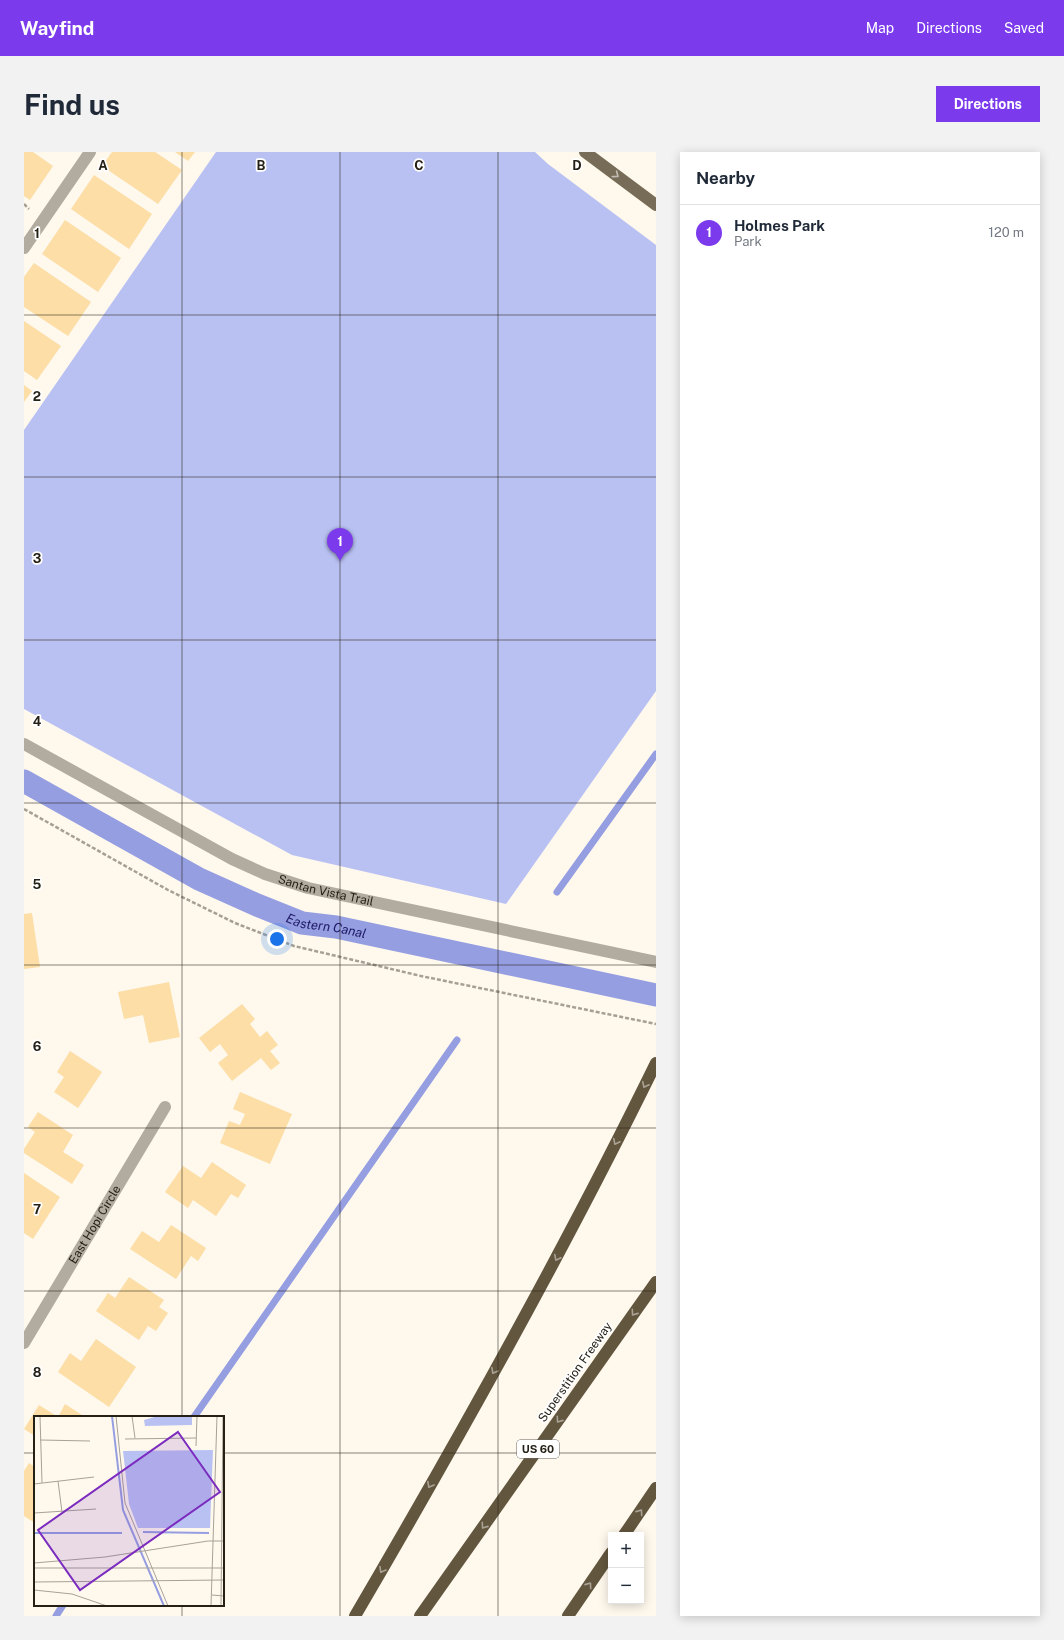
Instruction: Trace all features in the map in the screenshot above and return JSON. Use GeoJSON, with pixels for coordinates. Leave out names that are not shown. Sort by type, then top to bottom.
{"type":"FeatureCollection","features":[{"type":"Feature","properties":{"kind":"highway"},"geometry":{"type":"LineString","coordinates":[[355,1616],[402,1536],[545,1280],[656,1063]]}},
{"type":"Feature","properties":{"kind":"highway","name":"Superstition Freeway"},"geometry":{"type":"LineString","coordinates":[[420,1616],[656,1282]]}},
{"type":"Feature","properties":{"kind":"highway"},"geometry":{"type":"LineString","coordinates":[[626,1532],[656,1488]]}},
{"type":"Feature","properties":{"kind":"highway"},"geometry":{"type":"LineString","coordinates":[[568,1616],[608,1557]]}},
{"type":"Feature","properties":{"kind":"main road"},"geometry":{"type":"LineString","coordinates":[[585,152],[656,205]]}},
{"type":"Feature","properties":{"kind":"street"},"geometry":{"type":"LineString","coordinates":[[24,248],[90,152]]}},
{"type":"Feature","properties":{"kind":"street","name":"Santan Vista Trail"},"geometry":{"type":"LineString","coordinates":[[24,744],[232,859],[265,874],[308,888],[656,962]]}},
{"type":"Feature","properties":{"kind":"street","name":"East Hopi Circle"},"geometry":{"type":"LineString","coordinates":[[24,1343],[166,1107]]}},
{"type":"Feature","properties":{"kind":"path"},"geometry":{"type":"LineString","coordinates":[[24,809],[168,890],[235,923],[294,946],[421,976],[656,1024]]}},
{"type":"Feature","properties":{"kind":"shaded area"},"geometry":{"type":"Polygon","coordinates":[[[216,152],[535,152],[548,164],[656,245],[656,691],[506,904],[292,855],[24,709],[24,430],[216,152]]]}},
{"type":"Feature","properties":{"kind":"building"},"geometry":{"type":"Polygon","coordinates":[[[24,152],[33,152],[53,166],[30,200],[24,196],[24,152]]]}},
{"type":"Feature","properties":{"kind":"building"},"geometry":{"type":"Polygon","coordinates":[[[112,152],[155,152],[182,170],[158,204],[102,166],[112,152]]]}},
{"type":"Feature","properties":{"kind":"building"},"geometry":{"type":"Polygon","coordinates":[[[175,152],[195,152],[188,161],[175,152]]]}},
{"type":"Feature","properties":{"kind":"building"},"geometry":{"type":"Polygon","coordinates":[[[94,175],[152,214],[129,249],[71,209],[94,175]]]}},
{"type":"Feature","properties":{"kind":"building"},"geometry":{"type":"Polygon","coordinates":[[[65,220],[121,258],[98,292],[42,254],[65,220]]]}},
{"type":"Feature","properties":{"kind":"building"},"geometry":{"type":"Polygon","coordinates":[[[34,263],[91,302],[68,336],[24,307],[24,277],[34,263]]]}},
{"type":"Feature","properties":{"kind":"building"},"geometry":{"type":"Polygon","coordinates":[[[24,321],[61,346],[37,380],[24,371],[24,321]]]}},
{"type":"Feature","properties":{"kind":"building"},"geometry":{"type":"Polygon","coordinates":[[[24,385],[32,391],[24,402],[24,385]]]}},
{"type":"Feature","properties":{"kind":"building"},"geometry":{"type":"Polygon","coordinates":[[[32,913],[40,967],[24,969],[24,914],[32,913]]]}},
{"type":"Feature","properties":{"kind":"building"},"geometry":{"type":"Polygon","coordinates":[[[169,982],[180,1037],[149,1043],[143,1015],[124,1019],[118,992],[169,982]]]}},
{"type":"Feature","properties":{"kind":"building"},"geometry":{"type":"Polygon","coordinates":[[[242,1004],[255,1019],[250,1024],[260,1037],[267,1031],[278,1045],[270,1051],[280,1063],[271,1070],[261,1058],[232,1081],[218,1063],[228,1055],[220,1044],[210,1052],[199,1038],[242,1004]]]}},
{"type":"Feature","properties":{"kind":"building"},"geometry":{"type":"Polygon","coordinates":[[[70,1051],[102,1072],[78,1108],[54,1092],[64,1077],[57,1072],[70,1051]]]}},
{"type":"Feature","properties":{"kind":"building"},"geometry":{"type":"Polygon","coordinates":[[[240,1092],[292,1114],[270,1164],[220,1143],[229,1121],[240,1125],[245,1114],[233,1109],[240,1092]]]}},
{"type":"Feature","properties":{"kind":"building"},"geometry":{"type":"Polygon","coordinates":[[[38,1112],[73,1135],[63,1152],[84,1165],[72,1184],[24,1153],[24,1149],[35,1132],[28,1127],[38,1112]]]}},
{"type":"Feature","properties":{"kind":"building"},"geometry":{"type":"Polygon","coordinates":[[[212,1162],[246,1185],[238,1198],[231,1194],[216,1216],[193,1200],[188,1208],[165,1192],[183,1166],[201,1178],[212,1162]]]}},
{"type":"Feature","properties":{"kind":"building"},"geometry":{"type":"Polygon","coordinates":[[[24,1173],[60,1197],[33,1239],[24,1233],[24,1173]]]}},
{"type":"Feature","properties":{"kind":"building"},"geometry":{"type":"Polygon","coordinates":[[[171,1225],[206,1248],[198,1261],[191,1256],[176,1279],[130,1249],[142,1231],[159,1242],[171,1225]]]}},
{"type":"Feature","properties":{"kind":"building"},"geometry":{"type":"Polygon","coordinates":[[[129,1277],[164,1300],[159,1307],[168,1313],[156,1331],[148,1326],[139,1340],[96,1311],[108,1293],[115,1298],[129,1277]]]}},
{"type":"Feature","properties":{"kind":"building"},"geometry":{"type":"Polygon","coordinates":[[[96,1339],[136,1367],[109,1407],[58,1372],[70,1353],[81,1361],[96,1339]]]}},
{"type":"Feature","properties":{"kind":"building"},"geometry":{"type":"Polygon","coordinates":[[[65,1404],[83,1416],[59,1416],[65,1404]]]}},
{"type":"Feature","properties":{"kind":"building"},"geometry":{"type":"Polygon","coordinates":[[[39,1405],[56,1416],[34,1416],[34,1435],[24,1429],[39,1405]]]}},
{"type":"Feature","properties":{"kind":"building"},"geometry":{"type":"Polygon","coordinates":[[[29,1463],[34,1466],[34,1522],[24,1516],[24,1471],[29,1463]]]}},
{"type":"Feature","properties":{"kind":"waterway"},"geometry":{"type":"LineString","coordinates":[[557,892],[656,754]]}},
{"type":"Feature","properties":{"kind":"waterway","name":"Eastern Canal"},"geometry":{"type":"LineString","coordinates":[[24,781],[199,879],[302,923],[336,927],[656,995]]}},
{"type":"Feature","properties":{"kind":"waterway"},"geometry":{"type":"LineString","coordinates":[[195,1416],[457,1040]]}},
{"type":"Feature","properties":{"kind":"waterway"},"geometry":{"type":"LineString","coordinates":[[56,1616],[62,1606]]}},
{"type":"Feature","properties":{"kind":"place","name":"Holmes Park"},"geometry":{"type":"Point","coordinates":[340,561]}}]}
